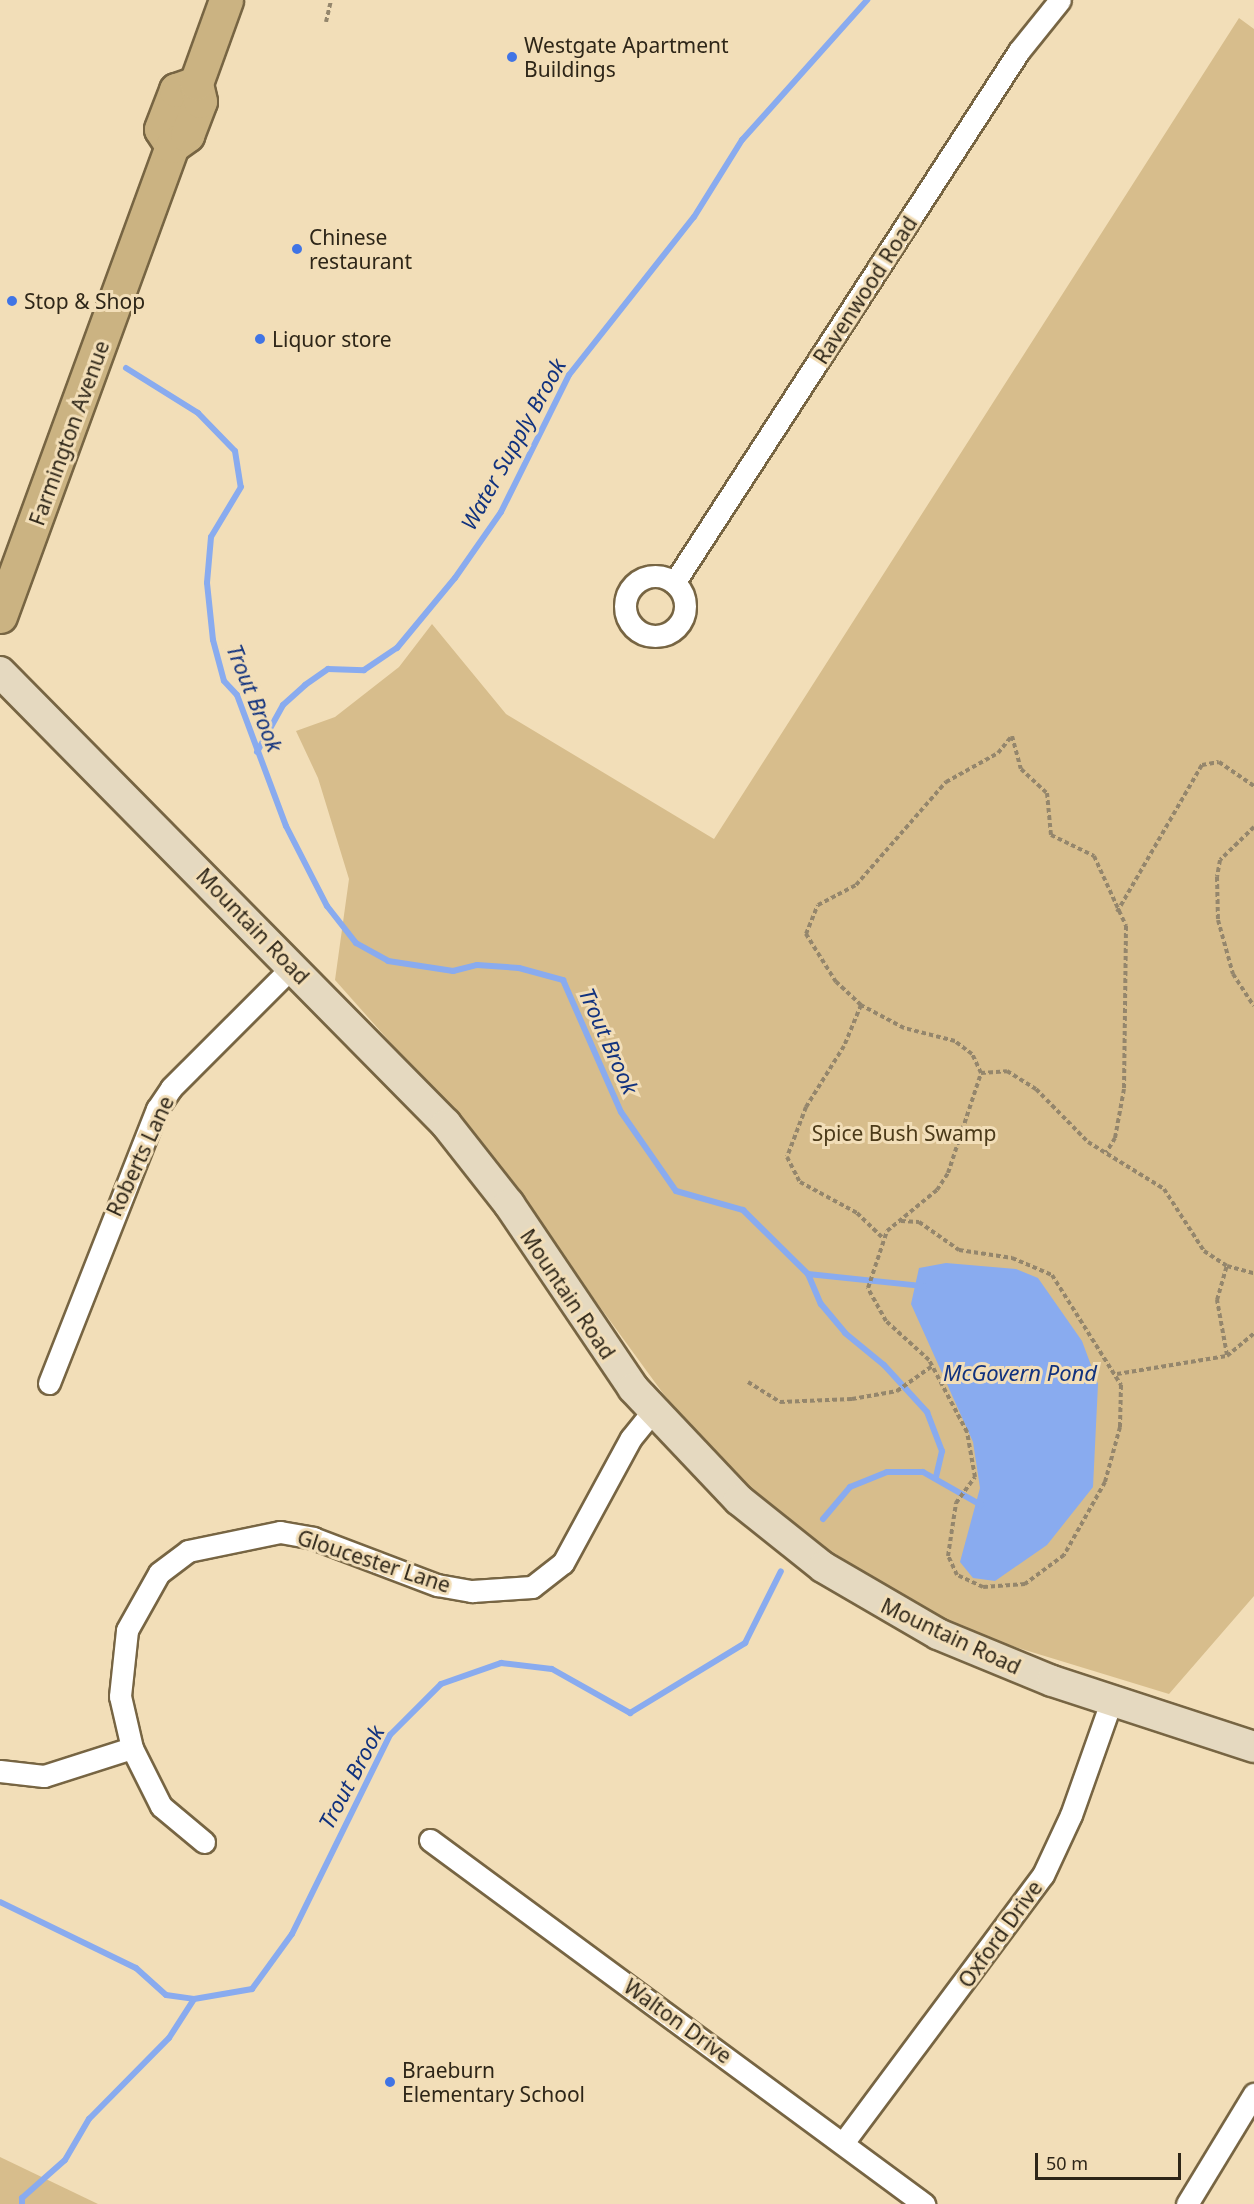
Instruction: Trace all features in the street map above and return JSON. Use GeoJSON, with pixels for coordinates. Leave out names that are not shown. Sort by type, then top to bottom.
{"type":"FeatureCollection","features":[{"type":"Feature","properties":{"kind":"main road","name":"Farmington Avenue"},"geometry":{"type":"LineString","coordinates":[[0,616],[172,146],[161,129],[176,90],[196,83],[226,0]]}},
{"type":"Feature","properties":{"kind":"main road","name":"Mountain Road"},"geometry":{"type":"LineString","coordinates":[[0,672],[292,968],[476,1159],[652,1412],[772,1528],[883,1605],[987,1656],[1254,1747]]}},
{"type":"Feature","properties":{"kind":"street","name":"Ravenwood Road"},"geometry":{"type":"LineString","coordinates":[[674,583],[1019,51],[1060,0]]}},
{"type":"Feature","properties":{"kind":"street","name":"Roberts Lane"},"geometry":{"type":"LineString","coordinates":[[49,1383],[157,1109],[292,968]]}},
{"type":"Feature","properties":{"kind":"street","name":"Gloucester Lane"},"geometry":{"type":"LineString","coordinates":[[204,1842],[160,1806],[132,1748],[120,1696],[127,1630],[159,1573],[188,1551],[280,1532],[313,1538],[436,1585],[472,1591],[532,1587],[563,1563],[631,1438],[652,1412]]}},
{"type":"Feature","properties":{"kind":"street","name":"Oxford Drive"},"geometry":{"type":"LineString","coordinates":[[843,2143],[1042,1875],[1071,1815],[1112,1699]]}},
{"type":"Feature","properties":{"kind":"street"},"geometry":{"type":"LineString","coordinates":[[0,1771],[44,1776],[132,1748]]}},
{"type":"Feature","properties":{"kind":"street","name":"Walton Drive"},"geometry":{"type":"LineString","coordinates":[[430,1840],[924,2204]]}},
{"type":"Feature","properties":{"kind":"street"},"geometry":{"type":"LineString","coordinates":[[1187,2204],[1254,2094]]}},
{"type":"Feature","properties":{"kind":"path"},"geometry":{"type":"LineString","coordinates":[[326,22],[331,0]]}},
{"type":"Feature","properties":{"kind":"path"},"geometry":{"type":"LineString","coordinates":[[901,1221],[919,1222],[959,1250],[1012,1258],[1052,1275],[1117,1374],[1123,1400],[1120,1427],[1105,1482],[1064,1555],[1042,1575],[1025,1584],[996,1587],[957,1575],[948,1557],[956,1503],[975,1477],[967,1432],[932,1366],[886,1321],[868,1288],[883,1238],[945,1178],[981,1073],[972,1054],[955,1041],[904,1028],[861,1005],[836,982],[807,939],[813,910],[866,876],[903,827],[957,772],[998,753],[1009,736],[1016,737],[1021,769],[1047,793],[1051,835],[1066,843],[1082,847],[1097,862],[1117,912],[1126,926],[1129,963],[1124,1089],[1115,1138],[1106,1153]]}},
{"type":"Feature","properties":{"kind":"path"},"geometry":{"type":"LineString","coordinates":[[1117,912],[1202,765],[1219,762],[1254,786]]}},
{"type":"Feature","properties":{"kind":"path"},"geometry":{"type":"LineString","coordinates":[[1254,827],[1220,860],[1217,877],[1218,920],[1233,974],[1254,1006]]}},
{"type":"Feature","properties":{"kind":"path"},"geometry":{"type":"LineString","coordinates":[[861,1005],[844,1046],[806,1107],[787,1157],[800,1182],[857,1213],[883,1238]]}},
{"type":"Feature","properties":{"kind":"path"},"geometry":{"type":"LineString","coordinates":[[981,1073],[998,1068],[1015,1074],[1106,1153],[1164,1189],[1197,1243],[1227,1266],[1254,1273]]}},
{"type":"Feature","properties":{"kind":"path"},"geometry":{"type":"LineString","coordinates":[[1227,1266],[1217,1300],[1227,1356]]}},
{"type":"Feature","properties":{"kind":"path"},"geometry":{"type":"LineString","coordinates":[[1117,1374],[1227,1356],[1254,1333]]}},
{"type":"Feature","properties":{"kind":"path"},"geometry":{"type":"LineString","coordinates":[[748,1382],[780,1402],[797,1403],[897,1391],[932,1366]]}},
{"type":"Feature","properties":{"kind":"green space","name":"Spice Bush Swamp"},"geometry":{"type":"Polygon","coordinates":[[[1239,18],[1254,29],[1254,1596],[1169,1694],[950,1627],[795,1528],[713,1454],[662,1392],[484,1148],[335,980],[349,879],[318,778],[296,731],[335,717],[399,667],[432,624],[506,714],[714,839],[1239,18]]]}},
{"type":"Feature","properties":{"kind":"green space"},"geometry":{"type":"Polygon","coordinates":[[[0,2157],[98,2204],[0,2204],[0,2157]]]}},
{"type":"Feature","properties":{"kind":"water","name":"McGovern Pond"},"geometry":{"type":"Polygon","coordinates":[[[946,1263],[1016,1269],[1038,1278],[1082,1341],[1098,1384],[1093,1487],[1047,1545],[995,1581],[973,1578],[960,1562],[980,1488],[973,1442],[911,1304],[919,1268],[946,1263]]]}},
{"type":"Feature","properties":{"kind":"waterway","name":"Water Supply Brook"},"geometry":{"type":"LineString","coordinates":[[257,752],[283,705],[305,685],[328,669],[364,670],[397,648],[455,578],[501,512],[569,375],[694,217],[742,140],[867,0]]}},
{"type":"Feature","properties":{"kind":"waterway","name":"Trout Brook"},"geometry":{"type":"LineString","coordinates":[[126,368],[198,413],[235,451],[241,487],[211,537],[207,583],[213,640],[224,681],[237,695],[286,826],[327,906],[356,943],[388,961],[453,971],[477,965],[519,968],[563,980],[621,1112],[676,1191],[743,1210],[808,1274],[923,1286]]}},
{"type":"Feature","properties":{"kind":"waterway"},"geometry":{"type":"LineString","coordinates":[[808,1274],[821,1304],[845,1333],[884,1365],[927,1412],[942,1451],[936,1478]]}},
{"type":"Feature","properties":{"kind":"waterway","name":"Trout Brook"},"geometry":{"type":"LineString","coordinates":[[823,1519],[850,1487],[887,1472],[923,1472],[981,1505]]}},
{"type":"Feature","properties":{"kind":"waterway","name":"Trout Brook"},"geometry":{"type":"LineString","coordinates":[[22,2204],[22,2198],[65,2160],[89,2119],[169,2038],[194,1999],[252,1989],[292,1934],[390,1735],[441,1684],[501,1663],[552,1669],[630,1713],[745,1643],[781,1571]]}},
{"type":"Feature","properties":{"kind":"waterway","name":"Trout Brook"},"geometry":{"type":"LineString","coordinates":[[0,1902],[136,1968],[166,1995],[194,1999]]}},
{"type":"Feature","properties":{"kind":"place","name":"Westgate Apartment Buildings"},"geometry":{"type":"Point","coordinates":[512,57]}},
{"type":"Feature","properties":{"kind":"place","name":"Chinese restaurant"},"geometry":{"type":"Point","coordinates":[297,249]}},
{"type":"Feature","properties":{"kind":"place","name":"Stop & Shop"},"geometry":{"type":"Point","coordinates":[12,301]}},
{"type":"Feature","properties":{"kind":"place","name":"Liquor store"},"geometry":{"type":"Point","coordinates":[260,339]}},
{"type":"Feature","properties":{"kind":"place","name":"Braeburn Elementary School"},"geometry":{"type":"Point","coordinates":[390,2082]}}]}
